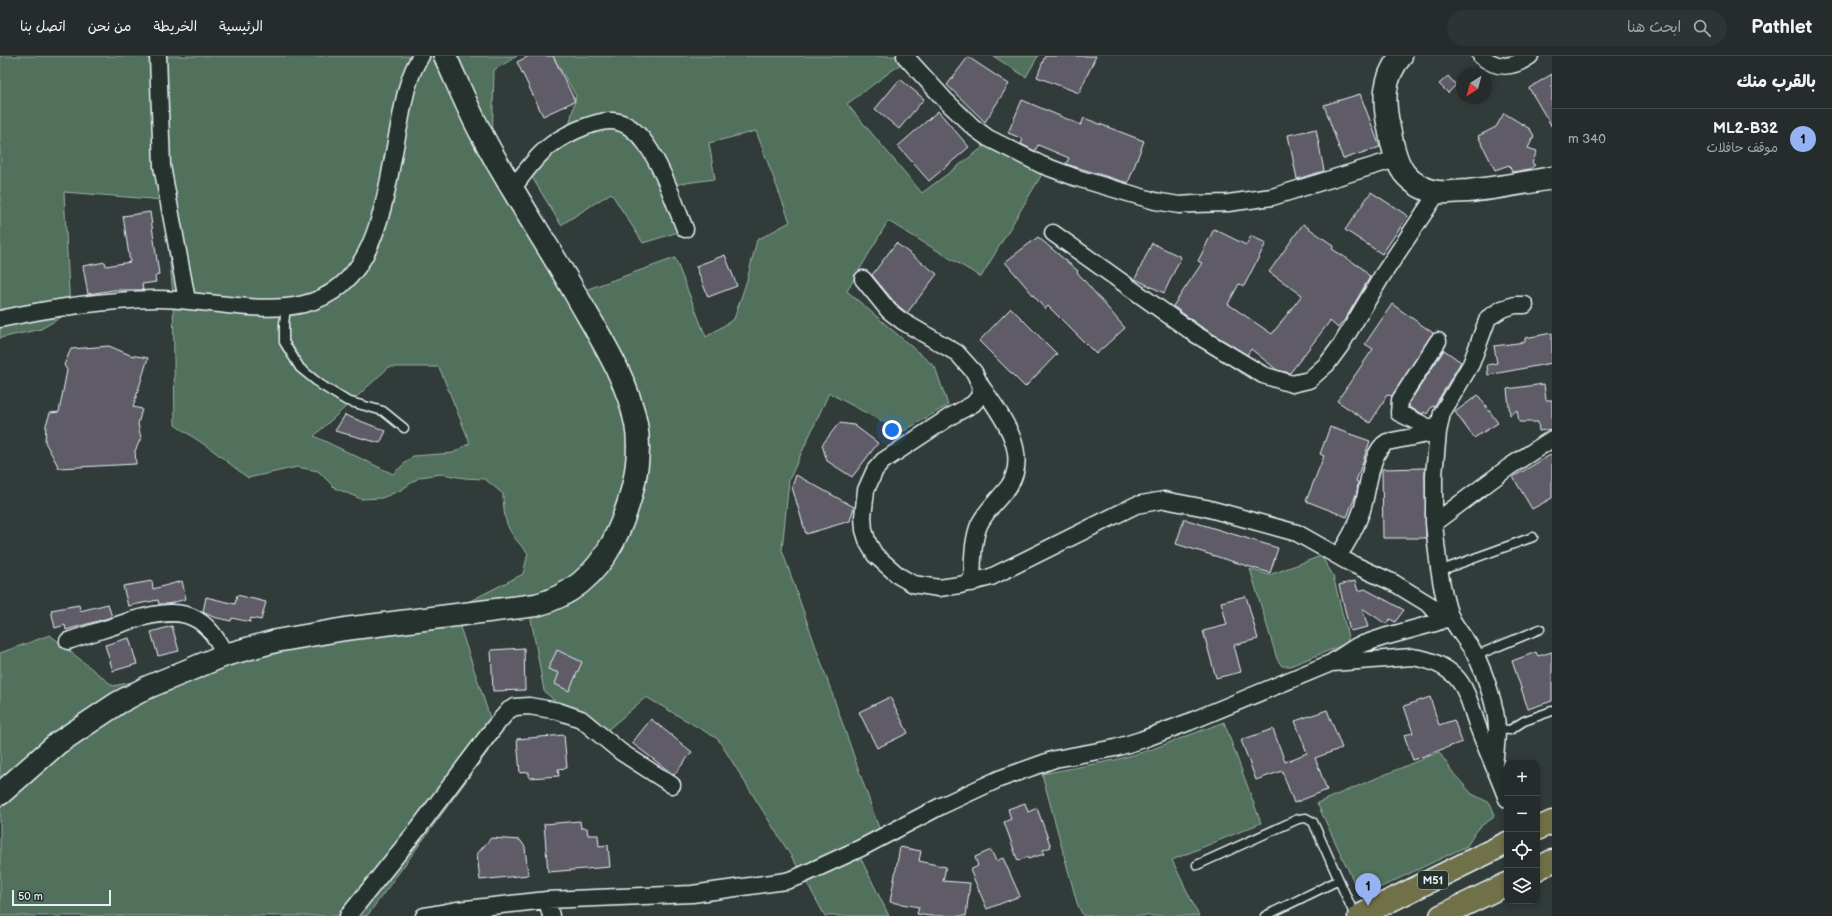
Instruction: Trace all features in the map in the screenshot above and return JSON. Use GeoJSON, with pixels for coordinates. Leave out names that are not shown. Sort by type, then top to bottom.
{"type":"FeatureCollection","features":[{"type":"Feature","properties":{"kind":"highway"},"geometry":{"type":"LineString","coordinates":[[1540,828],[1552,822]]}},
{"type":"Feature","properties":{"kind":"highway","name":"M51"},"geometry":{"type":"LineString","coordinates":[[1359,916],[1504,845]]}},
{"type":"Feature","properties":{"kind":"highway"},"geometry":{"type":"LineString","coordinates":[[1539,868],[1552,861]]}},
{"type":"Feature","properties":{"kind":"highway"},"geometry":{"type":"LineString","coordinates":[[1451,913],[1504,886]]}},
{"type":"Feature","properties":{"kind":"street"},"geometry":{"type":"LineString","coordinates":[[158,56],[162,166],[187,300]]}},
{"type":"Feature","properties":{"kind":"street"},"geometry":{"type":"LineString","coordinates":[[0,318],[99,303],[149,300],[187,300],[257,308],[286,307],[316,301],[330,294],[350,277],[364,257],[381,215],[407,89],[415,66],[421,56]]}},
{"type":"Feature","properties":{"kind":"street"},"geometry":{"type":"LineString","coordinates":[[0,794],[58,743],[118,703],[148,687],[225,655],[276,641],[345,629],[536,605],[549,602],[564,595],[585,579],[608,552],[627,506],[638,457],[636,424],[631,402],[624,384],[593,325],[481,134],[445,56]]}},
{"type":"Feature","properties":{"kind":"street"},"geometry":{"type":"LineString","coordinates":[[905,56],[967,122],[988,138],[1036,162],[1077,178],[1155,201],[1179,205],[1228,203],[1272,197],[1396,159]]}},
{"type":"Feature","properties":{"kind":"street"},"geometry":{"type":"LineString","coordinates":[[1401,56],[1389,75],[1387,82],[1386,114],[1396,159],[1405,174],[1414,183],[1425,189],[1438,192],[1492,189],[1552,178]]}},
{"type":"Feature","properties":{"kind":"street"},"geometry":{"type":"LineString","coordinates":[[1481,56],[1488,62],[1503,66],[1513,66],[1530,56]]}},
{"type":"Feature","properties":{"kind":"street"},"geometry":{"type":"LineString","coordinates":[[513,188],[540,155],[568,134],[595,122],[608,120],[623,123],[635,132],[646,144],[654,157],[685,229]]}},
{"type":"Feature","properties":{"kind":"street"},"geometry":{"type":"LineString","coordinates":[[1053,233],[1195,334],[1263,375],[1292,384],[1309,380],[1327,364],[1341,345],[1382,276],[1438,192]]}},
{"type":"Feature","properties":{"kind":"street"},"geometry":{"type":"LineString","coordinates":[[862,280],[889,310],[902,321],[957,353],[974,372],[981,386],[1008,427],[1016,461],[1014,477],[986,514],[976,533],[974,540],[972,582]]}},
{"type":"Feature","properties":{"kind":"street"},"geometry":{"type":"LineString","coordinates":[[1447,618],[1439,571],[1434,523],[1434,476],[1438,432],[1442,414],[1472,364],[1488,318],[1502,309],[1516,305],[1525,305]]}},
{"type":"Feature","properties":{"kind":"street"},"geometry":{"type":"LineString","coordinates":[[1438,341],[1400,400],[1399,413],[1438,432]]}},
{"type":"Feature","properties":{"kind":"street"},"geometry":{"type":"LineString","coordinates":[[981,386],[979,397],[973,404],[951,416],[879,464],[866,490],[863,517],[868,543],[875,555],[899,576],[913,584],[939,588],[991,577],[1136,505],[1164,500],[1206,508],[1297,534],[1394,584],[1430,605],[1447,618],[1476,656],[1486,684],[1497,729],[1494,766]]}},
{"type":"Feature","properties":{"kind":"street"},"geometry":{"type":"LineString","coordinates":[[1338,556],[1353,532],[1362,508],[1375,459],[1381,445],[1387,442],[1438,432]]}},
{"type":"Feature","properties":{"kind":"street"},"geometry":{"type":"LineString","coordinates":[[1434,523],[1509,467],[1552,439]]}},
{"type":"Feature","properties":{"kind":"street"},"geometry":{"type":"LineString","coordinates":[[68,641],[147,616],[166,612],[178,612],[191,616],[210,630],[216,637],[225,655]]}},
{"type":"Feature","properties":{"kind":"street"},"geometry":{"type":"LineString","coordinates":[[424,916],[457,910],[547,900],[692,894],[792,879],[861,848],[941,806],[999,779],[1055,759],[1115,748],[1141,740],[1189,722],[1331,663],[1357,646],[1384,636],[1447,618]]}},
{"type":"Feature","properties":{"kind":"street"},"geometry":{"type":"LineString","coordinates":[[1331,663],[1412,657],[1421,658],[1444,668],[1455,676],[1463,688],[1506,796]]}},
{"type":"Feature","properties":{"kind":"street"},"geometry":{"type":"LineString","coordinates":[[348,916],[417,830],[495,726],[509,710],[514,707],[529,706],[558,711],[581,719],[622,752],[672,785]]}},
{"type":"Feature","properties":{"kind":"street"},"geometry":{"type":"LineString","coordinates":[[547,900],[551,916]]}},
{"type":"Feature","properties":{"kind":"lane"},"geometry":{"type":"LineString","coordinates":[[286,307],[284,342],[300,368],[321,385],[347,401],[383,411],[404,428]]}},
{"type":"Feature","properties":{"kind":"lane"},"geometry":{"type":"LineString","coordinates":[[1439,571],[1533,537]]}},
{"type":"Feature","properties":{"kind":"lane"},"geometry":{"type":"LineString","coordinates":[[1476,656],[1540,630]]}},
{"type":"Feature","properties":{"kind":"lane"},"geometry":{"type":"LineString","coordinates":[[1497,729],[1510,730],[1524,721],[1552,711]]}},
{"type":"Feature","properties":{"kind":"lane"},"geometry":{"type":"LineString","coordinates":[[1197,865],[1298,819],[1306,818],[1313,822],[1355,916]]}},
{"type":"Feature","properties":{"kind":"lane"},"geometry":{"type":"LineString","coordinates":[[1265,916],[1339,880]]}},
{"type":"Feature","properties":{"kind":"green space"},"geometry":{"type":"Polygon","coordinates":[[[0,56],[517,56],[494,70],[492,148],[585,290],[675,258],[706,337],[734,319],[747,280],[757,240],[790,222],[756,131],[709,143],[715,179],[671,185],[685,230],[643,243],[611,193],[561,225],[524,164],[566,139],[576,96],[553,56],[902,56],[906,60],[847,104],[922,193],[994,139],[1048,164],[981,277],[888,221],[847,291],[935,367],[948,405],[902,432],[829,393],[789,480],[782,550],[881,834],[858,853],[889,916],[825,916],[801,872],[718,739],[646,697],[596,740],[544,691],[529,608],[460,627],[497,739],[367,916],[0,916],[0,653],[50,635],[113,686],[172,674],[464,604],[523,574],[528,553],[515,539],[508,526],[504,513],[503,494],[485,479],[464,478],[442,474],[420,477],[401,490],[382,498],[361,499],[335,488],[318,471],[297,467],[248,478],[211,449],[175,425],[173,295],[164,200],[64,192],[70,312],[41,329],[0,338],[0,56]],[[389,367],[314,436],[393,474],[413,456],[453,453],[470,443],[439,367],[389,367]]]}},
{"type":"Feature","properties":{"kind":"green space"},"geometry":{"type":"Polygon","coordinates":[[[993,56],[1038,56],[1026,77],[993,56]]]}},
{"type":"Feature","properties":{"kind":"green space"},"geometry":{"type":"Polygon","coordinates":[[[1321,556],[1333,575],[1348,637],[1348,643],[1290,666],[1282,666],[1277,659],[1250,569],[1269,575],[1321,556]]]}},
{"type":"Feature","properties":{"kind":"green space"},"geometry":{"type":"Polygon","coordinates":[[[1224,722],[1261,823],[1172,860],[1199,916],[1083,916],[1077,903],[1042,774],[1115,760],[1150,750],[1224,722]]]}},
{"type":"Feature","properties":{"kind":"green space"},"geometry":{"type":"Polygon","coordinates":[[[1439,752],[1454,774],[1472,794],[1490,803],[1494,813],[1493,818],[1481,826],[1467,846],[1375,890],[1373,886],[1359,893],[1317,803],[1439,752]]]}},
{"type":"Feature","properties":{"kind":"building"},"geometry":{"type":"Polygon","coordinates":[[[529,56],[553,56],[575,101],[543,116],[517,62],[529,56]]]}},
{"type":"Feature","properties":{"kind":"building"},"geometry":{"type":"Polygon","coordinates":[[[1045,56],[1096,56],[1079,93],[1037,77],[1045,56]]]}},
{"type":"Feature","properties":{"kind":"building"},"geometry":{"type":"Polygon","coordinates":[[[968,57],[1009,84],[985,122],[947,85],[968,57]]]}},
{"type":"Feature","properties":{"kind":"building"},"geometry":{"type":"Polygon","coordinates":[[[1552,74],[1552,127],[1529,88],[1552,74]]]}},
{"type":"Feature","properties":{"kind":"building"},"geometry":{"type":"Polygon","coordinates":[[[1448,76],[1456,85],[1448,93],[1439,84],[1448,76]]]}},
{"type":"Feature","properties":{"kind":"building"},"geometry":{"type":"Polygon","coordinates":[[[900,79],[924,99],[899,129],[875,109],[900,79]]]}},
{"type":"Feature","properties":{"kind":"building"},"geometry":{"type":"Polygon","coordinates":[[[1360,94],[1380,147],[1343,159],[1324,105],[1360,94]]]}},
{"type":"Feature","properties":{"kind":"building"},"geometry":{"type":"Polygon","coordinates":[[[1022,100],[1081,125],[1084,118],[1144,141],[1128,183],[1066,164],[1069,158],[1038,145],[1035,151],[1021,144],[1023,139],[1008,133],[1022,100]]]}},
{"type":"Feature","properties":{"kind":"building"},"geometry":{"type":"Polygon","coordinates":[[[938,111],[969,147],[929,181],[898,146],[938,111]]]}},
{"type":"Feature","properties":{"kind":"building"},"geometry":{"type":"Polygon","coordinates":[[[1504,113],[1530,129],[1534,136],[1528,148],[1537,151],[1532,163],[1535,165],[1530,169],[1512,172],[1509,165],[1495,170],[1478,136],[1496,127],[1504,113]]]}},
{"type":"Feature","properties":{"kind":"building"},"geometry":{"type":"Polygon","coordinates":[[[1316,129],[1324,171],[1297,179],[1288,135],[1316,129]]]}},
{"type":"Feature","properties":{"kind":"building"},"geometry":{"type":"Polygon","coordinates":[[[1371,192],[1408,216],[1382,254],[1345,230],[1371,192]]]}},
{"type":"Feature","properties":{"kind":"building"},"geometry":{"type":"Polygon","coordinates":[[[150,212],[159,274],[155,277],[156,282],[142,284],[143,290],[114,290],[88,294],[83,266],[105,262],[106,266],[130,262],[123,216],[150,212]]]}},
{"type":"Feature","properties":{"kind":"building"},"geometry":{"type":"Polygon","coordinates":[[[1303,224],[1334,246],[1332,249],[1362,268],[1370,277],[1346,318],[1338,328],[1330,321],[1290,373],[1277,370],[1251,349],[1247,355],[1200,326],[1173,306],[1202,263],[1198,261],[1214,229],[1246,245],[1251,236],[1266,243],[1244,286],[1239,284],[1228,304],[1272,334],[1302,295],[1269,272],[1303,224]]]}},
{"type":"Feature","properties":{"kind":"building"},"geometry":{"type":"Polygon","coordinates":[[[1038,237],[1078,271],[1077,272],[1125,328],[1096,354],[1048,306],[1045,309],[1005,262],[1038,237]]]}},
{"type":"Feature","properties":{"kind":"building"},"geometry":{"type":"Polygon","coordinates":[[[896,243],[937,274],[907,313],[896,304],[872,275],[896,243]]]}},
{"type":"Feature","properties":{"kind":"building"},"geometry":{"type":"Polygon","coordinates":[[[1152,243],[1181,257],[1164,293],[1135,279],[1152,243]]]}},
{"type":"Feature","properties":{"kind":"building"},"geometry":{"type":"Polygon","coordinates":[[[725,255],[737,286],[708,297],[696,266],[725,255]]]}},
{"type":"Feature","properties":{"kind":"building"},"geometry":{"type":"Polygon","coordinates":[[[1392,304],[1433,333],[1392,396],[1386,396],[1370,423],[1337,401],[1373,349],[1365,344],[1392,304]]]}},
{"type":"Feature","properties":{"kind":"building"},"geometry":{"type":"Polygon","coordinates":[[[1011,308],[1057,354],[1025,387],[979,341],[1011,308]]]}},
{"type":"Feature","properties":{"kind":"building"},"geometry":{"type":"Polygon","coordinates":[[[1552,333],[1552,363],[1488,375],[1487,365],[1497,363],[1494,346],[1525,342],[1525,338],[1552,333]]]}},
{"type":"Feature","properties":{"kind":"building"},"geometry":{"type":"Polygon","coordinates":[[[109,346],[130,355],[148,358],[133,407],[142,409],[138,424],[141,438],[135,451],[136,464],[59,468],[45,442],[46,425],[50,413],[59,412],[67,370],[64,365],[71,349],[109,346]]]}},
{"type":"Feature","properties":{"kind":"building"},"geometry":{"type":"Polygon","coordinates":[[[1444,350],[1461,362],[1434,407],[1432,406],[1427,414],[1424,412],[1423,414],[1409,407],[1409,403],[1444,350]]]}},
{"type":"Feature","properties":{"kind":"building"},"geometry":{"type":"Polygon","coordinates":[[[1544,384],[1546,400],[1552,400],[1552,429],[1539,431],[1538,422],[1519,422],[1517,410],[1510,415],[1507,389],[1544,384]]]}},
{"type":"Feature","properties":{"kind":"building"},"geometry":{"type":"Polygon","coordinates":[[[1478,395],[1498,423],[1474,438],[1455,412],[1478,395]]]}},
{"type":"Feature","properties":{"kind":"building"},"geometry":{"type":"Polygon","coordinates":[[[345,415],[386,431],[380,443],[335,431],[345,415]]]}},
{"type":"Feature","properties":{"kind":"building"},"geometry":{"type":"Polygon","coordinates":[[[839,423],[854,425],[878,443],[852,477],[827,461],[822,445],[839,423]]]}},
{"type":"Feature","properties":{"kind":"building"},"geometry":{"type":"Polygon","coordinates":[[[1330,427],[1370,441],[1356,481],[1358,482],[1357,492],[1347,517],[1306,501],[1324,456],[1320,454],[1330,427]]]}},
{"type":"Feature","properties":{"kind":"building"},"geometry":{"type":"Polygon","coordinates":[[[1552,454],[1552,498],[1532,509],[1513,477],[1552,454]]]}},
{"type":"Feature","properties":{"kind":"building"},"geometry":{"type":"Polygon","coordinates":[[[1425,468],[1426,538],[1383,538],[1382,469],[1425,468]]]}},
{"type":"Feature","properties":{"kind":"building"},"geometry":{"type":"Polygon","coordinates":[[[796,475],[854,507],[850,521],[806,534],[792,487],[796,475]]]}},
{"type":"Feature","properties":{"kind":"building"},"geometry":{"type":"Polygon","coordinates":[[[1184,519],[1278,548],[1270,573],[1176,544],[1184,519]]]}},
{"type":"Feature","properties":{"kind":"building"},"geometry":{"type":"Polygon","coordinates":[[[152,581],[153,589],[182,581],[186,599],[168,604],[159,604],[158,600],[128,606],[123,586],[152,581]]]}},
{"type":"Feature","properties":{"kind":"building"},"geometry":{"type":"Polygon","coordinates":[[[1355,581],[1358,591],[1365,589],[1404,610],[1395,622],[1390,619],[1386,624],[1362,608],[1368,627],[1350,631],[1339,585],[1355,581]]]}},
{"type":"Feature","properties":{"kind":"building"},"geometry":{"type":"Polygon","coordinates":[[[237,595],[266,602],[261,620],[251,618],[250,622],[232,618],[231,621],[213,617],[203,612],[206,597],[235,604],[237,595]]]}},
{"type":"Feature","properties":{"kind":"building"},"geometry":{"type":"Polygon","coordinates":[[[1246,596],[1258,639],[1234,645],[1241,672],[1216,678],[1203,631],[1227,625],[1221,602],[1246,596]]]}},
{"type":"Feature","properties":{"kind":"building"},"geometry":{"type":"Polygon","coordinates":[[[108,604],[112,617],[66,630],[65,625],[55,628],[51,610],[79,605],[80,611],[108,604]]]}},
{"type":"Feature","properties":{"kind":"building"},"geometry":{"type":"Polygon","coordinates":[[[172,626],[179,651],[158,656],[151,632],[172,626]]]}},
{"type":"Feature","properties":{"kind":"building"},"geometry":{"type":"Polygon","coordinates":[[[129,638],[137,664],[113,671],[105,645],[129,638]]]}},
{"type":"Feature","properties":{"kind":"building"},"geometry":{"type":"Polygon","coordinates":[[[524,648],[525,690],[493,691],[491,650],[524,648]]]}},
{"type":"Feature","properties":{"kind":"building"},"geometry":{"type":"Polygon","coordinates":[[[557,650],[582,662],[569,691],[555,684],[559,673],[548,669],[557,650]]]}},
{"type":"Feature","properties":{"kind":"building"},"geometry":{"type":"Polygon","coordinates":[[[1536,652],[1538,656],[1552,652],[1552,701],[1528,709],[1512,661],[1536,652]]]}},
{"type":"Feature","properties":{"kind":"building"},"geometry":{"type":"Polygon","coordinates":[[[890,697],[908,733],[877,748],[859,712],[890,697]]]}},
{"type":"Feature","properties":{"kind":"building"},"geometry":{"type":"Polygon","coordinates":[[[1430,697],[1439,725],[1454,720],[1462,742],[1413,760],[1404,735],[1413,733],[1404,706],[1430,697]]]}},
{"type":"Feature","properties":{"kind":"building"},"geometry":{"type":"Polygon","coordinates":[[[1327,710],[1342,748],[1315,758],[1327,790],[1294,803],[1282,771],[1256,780],[1241,740],[1273,729],[1285,762],[1307,753],[1295,721],[1327,710]]]}},
{"type":"Feature","properties":{"kind":"building"},"geometry":{"type":"Polygon","coordinates":[[[651,719],[692,752],[674,775],[632,743],[651,719]]]}},
{"type":"Feature","properties":{"kind":"building"},"geometry":{"type":"Polygon","coordinates":[[[564,735],[567,768],[558,769],[559,776],[529,778],[529,772],[520,773],[517,739],[564,735]]]}},
{"type":"Feature","properties":{"kind":"building"},"geometry":{"type":"Polygon","coordinates":[[[1025,803],[1028,812],[1037,808],[1051,847],[1043,850],[1044,854],[1028,859],[1027,857],[1018,861],[1004,822],[1011,819],[1008,809],[1025,803]]]}},
{"type":"Feature","properties":{"kind":"building"},"geometry":{"type":"Polygon","coordinates":[[[580,821],[581,828],[587,828],[588,835],[598,835],[599,846],[608,845],[610,867],[548,872],[544,824],[580,821]]]}},
{"type":"Feature","properties":{"kind":"building"},"geometry":{"type":"Polygon","coordinates":[[[491,838],[520,840],[525,847],[528,875],[480,880],[477,854],[491,838]]]}},
{"type":"Feature","properties":{"kind":"building"},"geometry":{"type":"Polygon","coordinates":[[[900,847],[921,851],[919,861],[946,867],[943,881],[970,883],[966,916],[929,916],[917,914],[919,907],[890,902],[900,847]]]}},
{"type":"Feature","properties":{"kind":"building"},"geometry":{"type":"Polygon","coordinates":[[[991,850],[996,861],[1003,858],[1020,896],[987,909],[970,870],[978,866],[975,857],[991,850]]]}},
{"type":"Feature","properties":{"kind":"place","name":"ML2-B32"},"geometry":{"type":"Point","coordinates":[1368,906]}}]}
